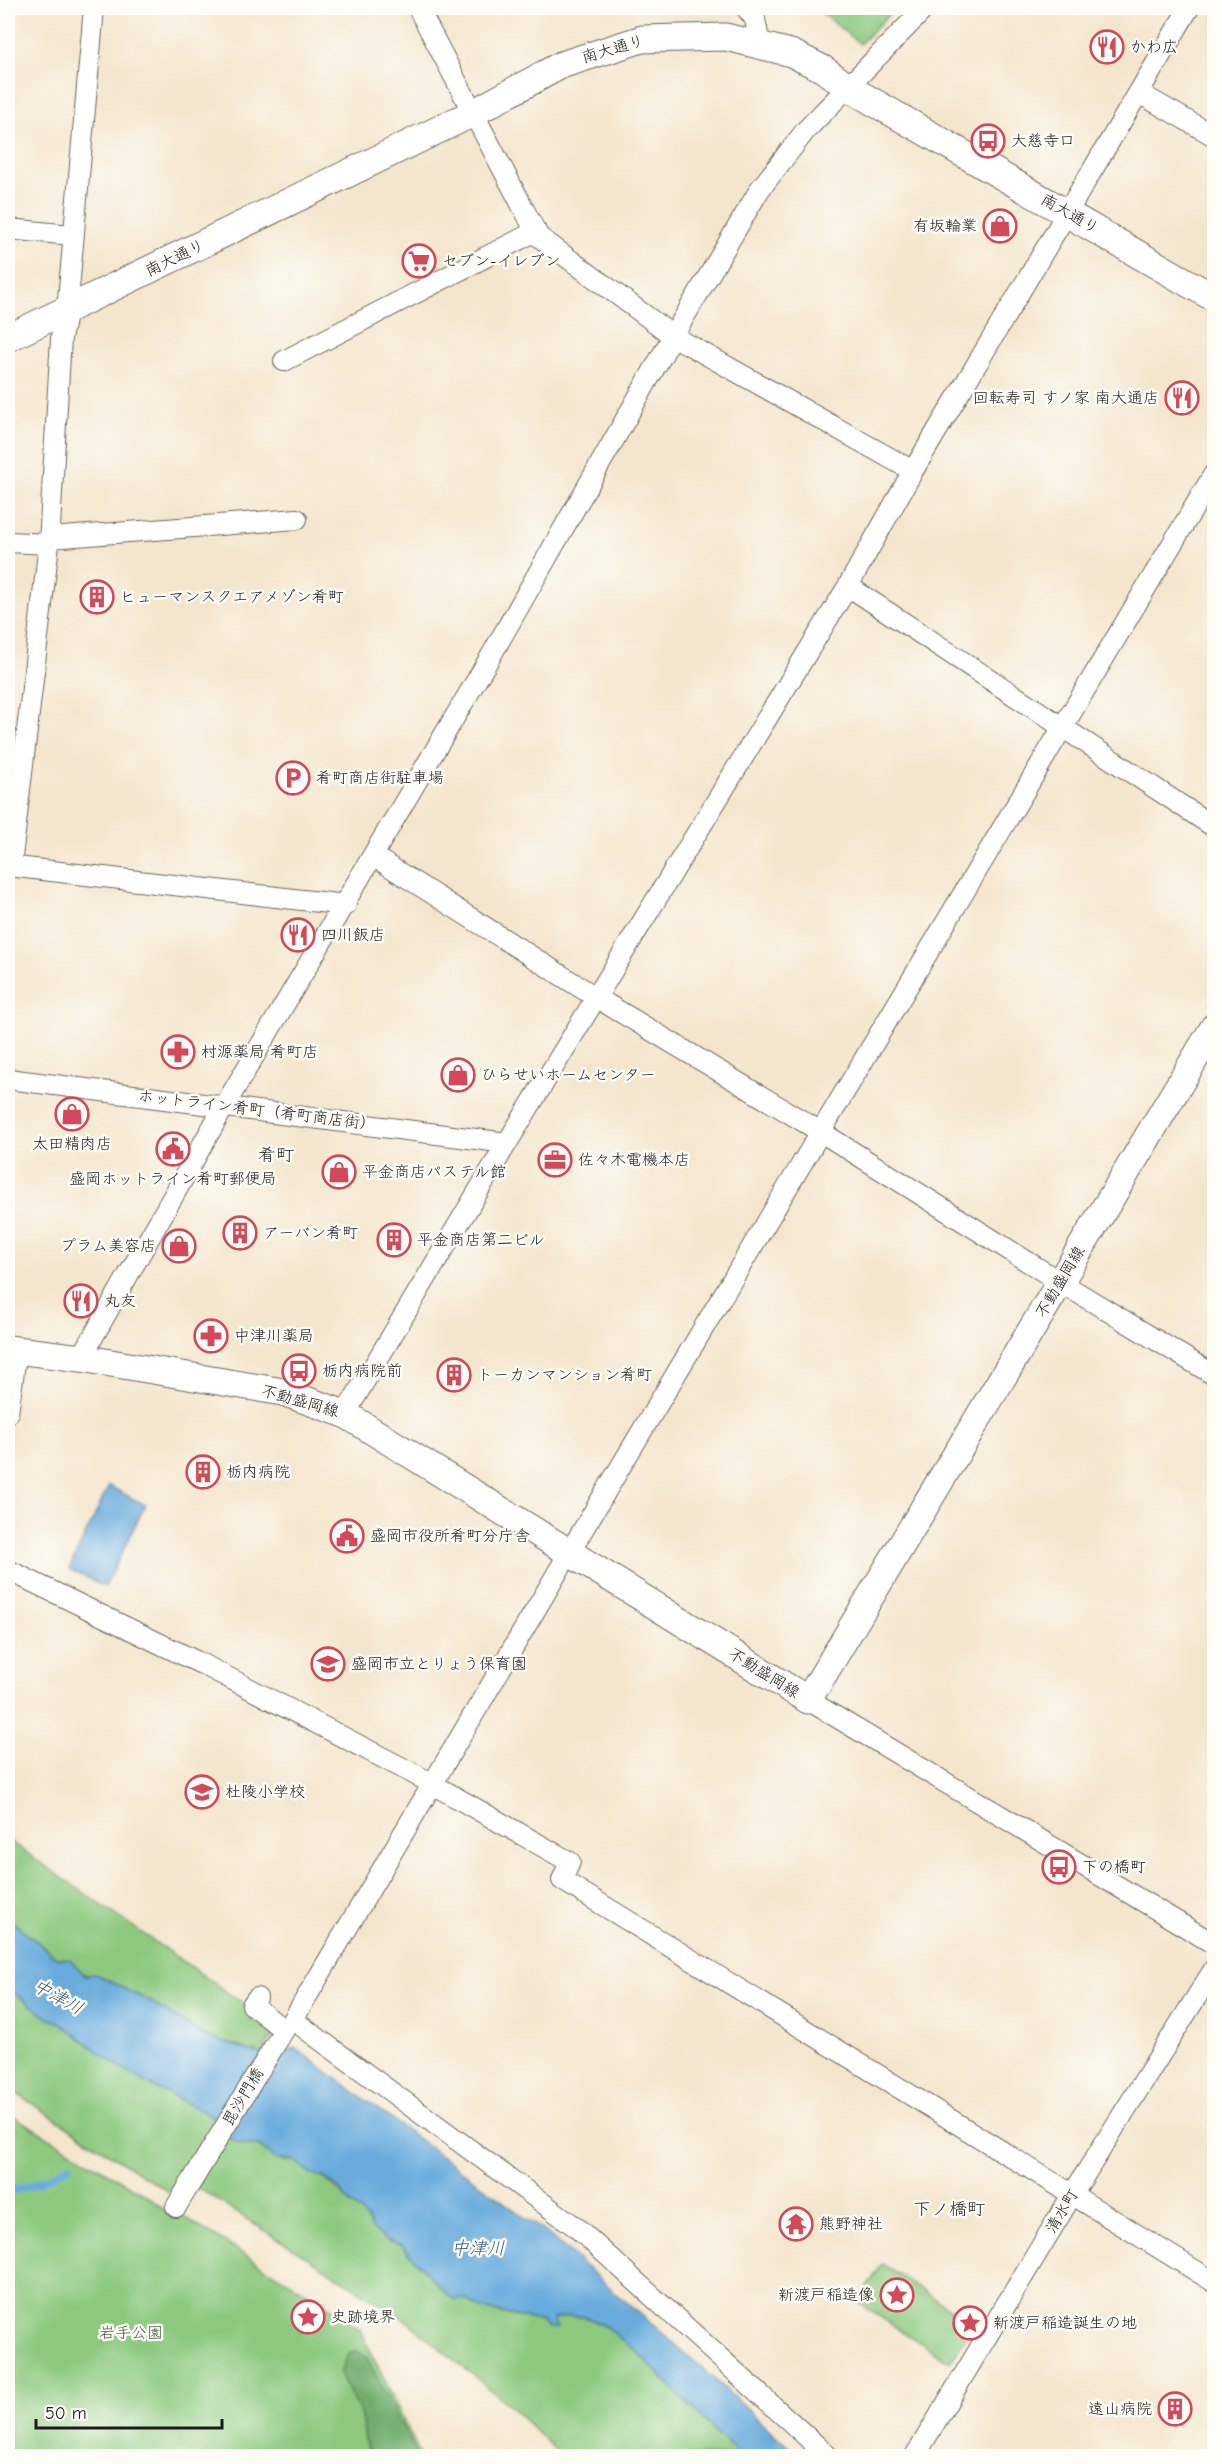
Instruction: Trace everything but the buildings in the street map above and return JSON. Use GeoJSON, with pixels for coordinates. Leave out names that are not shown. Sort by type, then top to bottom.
{"type":"FeatureCollection","features":[{"type":"Feature","properties":{"kind":"main road","name":"南大通り"},"geometry":{"type":"LineString","coordinates":[[8,338],[473,113],[561,65],[642,39],[726,37],[791,53],[808,60],[849,88],[1215,298]]}},
{"type":"Feature","properties":{"kind":"main road","name":"不動盛岡線"},"geometry":{"type":"LineString","coordinates":[[12,1350],[283,1392],[345,1414],[808,1700],[1215,1027]]}},
{"type":"Feature","properties":{"kind":"street"},"geometry":{"type":"LineString","coordinates":[[94,8],[67,311],[61,338],[50,541],[9,866],[346,905]]}},
{"type":"Feature","properties":{"kind":"street"},"geometry":{"type":"LineString","coordinates":[[418,8],[538,236],[673,336],[913,471]]}},
{"type":"Feature","properties":{"kind":"street"},"geometry":{"type":"LineString","coordinates":[[746,8],[755,19],[760,45]]}},
{"type":"Feature","properties":{"kind":"street"},"geometry":{"type":"LineString","coordinates":[[81,1359],[225,1105],[346,905],[760,189],[806,130],[925,8]]}},
{"type":"Feature","properties":{"kind":"street"},"geometry":{"type":"LineString","coordinates":[[345,1414],[507,1143],[848,586],[913,471],[1189,8]]}},
{"type":"Feature","properties":{"kind":"street"},"geometry":{"type":"LineString","coordinates":[[1139,93],[1215,136]]}},
{"type":"Feature","properties":{"kind":"street"},"geometry":{"type":"LineString","coordinates":[[8,229],[72,235]]}},
{"type":"Feature","properties":{"kind":"street"},"geometry":{"type":"LineString","coordinates":[[284,361],[536,231]]}},
{"type":"Feature","properties":{"kind":"street"},"geometry":{"type":"LineString","coordinates":[[828,2457],[577,2228],[293,2020],[569,1553],[1215,474]]}},
{"type":"Feature","properties":{"kind":"street"},"geometry":{"type":"LineString","coordinates":[[8,542],[50,541],[297,519]]}},
{"type":"Feature","properties":{"kind":"street"},"geometry":{"type":"LineString","coordinates":[[848,586],[1215,827]]}},
{"type":"Feature","properties":{"kind":"street"},"geometry":{"type":"LineString","coordinates":[[373,856],[597,998],[821,1132],[1060,1282],[1215,1375]]}},
{"type":"Feature","properties":{"kind":"street","name":"ホットライン肴町（肴町商店街）"},"geometry":{"type":"LineString","coordinates":[[8,1079],[225,1105],[507,1143]]}},
{"type":"Feature","properties":{"kind":"street"},"geometry":{"type":"LineString","coordinates":[[8,1413],[12,1350]]}},
{"type":"Feature","properties":{"kind":"street"},"geometry":{"type":"LineString","coordinates":[[8,1570],[206,1666],[434,1784],[570,1862],[562,1880],[1215,2282]]}},
{"type":"Feature","properties":{"kind":"street"},"geometry":{"type":"LineString","coordinates":[[808,1700],[1215,1944]]}},
{"type":"Feature","properties":{"kind":"street","name":"清水町"},"geometry":{"type":"LineString","coordinates":[[915,2457],[1072,2194],[1215,1969]]}},
{"type":"Feature","properties":{"kind":"street","name":"毘沙門橋"},"geometry":{"type":"LineString","coordinates":[[176,2207],[284,2030],[252,2005],[257,1998]]}},
{"type":"Feature","properties":{"kind":"green space"},"geometry":{"type":"Polygon","coordinates":[[[816,8],[895,8],[860,44],[816,8]]]}},
{"type":"Feature","properties":{"kind":"green space"},"geometry":{"type":"Polygon","coordinates":[[[8,1840],[250,2008],[275,2033],[262,2054],[205,2036],[149,2001],[85,1975],[65,1958],[57,1958],[8,1918],[8,1840]]]}},
{"type":"Feature","properties":{"kind":"green space"},"geometry":{"type":"Polygon","coordinates":[[[8,1988],[141,2080],[216,2118],[220,2124],[172,2194],[8,2088],[8,1988]]]}},
{"type":"Feature","properties":{"kind":"green space","name":"岩手公園"},"geometry":{"type":"Polygon","coordinates":[[[8,2113],[147,2196],[168,2212],[175,2212],[346,2317],[349,2322],[360,2329],[421,2456],[8,2456],[8,2113]]]}},
{"type":"Feature","properties":{"kind":"green space"},"geometry":{"type":"Polygon","coordinates":[[[227,2135],[244,2145],[256,2145],[284,2161],[295,2161],[310,2173],[324,2178],[362,2213],[372,2228],[385,2239],[402,2245],[447,2295],[454,2299],[465,2299],[482,2309],[540,2321],[549,2328],[552,2319],[571,2316],[585,2317],[605,2326],[638,2353],[740,2456],[561,2456],[515,2410],[406,2320],[195,2186],[227,2135]]]}},
{"type":"Feature","properties":{"kind":"green space"},"geometry":{"type":"Polygon","coordinates":[[[882,2264],[974,2324],[950,2362],[857,2302],[882,2264]]]}},
{"type":"Feature","properties":{"kind":"green space"},"geometry":{"type":"Polygon","coordinates":[[[358,2351],[367,2358],[418,2456],[368,2456],[360,2412],[342,2378],[341,2371],[350,2352],[358,2351]]]}},
{"type":"Feature","properties":{"kind":"water"},"geometry":{"type":"Polygon","coordinates":[[[109,1486],[145,1505],[105,1587],[69,1569],[109,1486]]]}},
{"type":"Feature","properties":{"kind":"water","name":"中津川"},"geometry":{"type":"Polygon","coordinates":[[[8,1918],[57,1958],[70,1959],[85,1975],[95,1974],[149,2001],[205,2036],[256,2053],[278,2057],[295,2048],[554,2239],[700,2366],[798,2456],[740,2456],[638,2353],[605,2326],[585,2317],[571,2316],[553,2319],[557,2328],[549,2328],[540,2321],[482,2309],[465,2299],[454,2299],[447,2295],[402,2245],[385,2239],[372,2228],[362,2213],[350,2204],[338,2188],[324,2178],[310,2173],[295,2161],[274,2158],[269,2152],[256,2145],[236,2142],[228,2137],[216,2118],[141,2080],[105,2057],[61,2023],[48,2018],[8,1988],[8,1918]]]}},
{"type":"Feature","properties":{"kind":"waterway"},"geometry":{"type":"LineString","coordinates":[[8,2191],[40,2182],[69,2166]]}},
{"type":"Feature","properties":{"kind":"place","name":"かわ広"},"geometry":{"type":"Point","coordinates":[1107,47]}},
{"type":"Feature","properties":{"kind":"place","name":"大慈寺口"},"geometry":{"type":"Point","coordinates":[988,141]}},
{"type":"Feature","properties":{"kind":"place","name":"有坂輪業"},"geometry":{"type":"Point","coordinates":[1000,226]}},
{"type":"Feature","properties":{"kind":"place","name":"セブン-イレブン"},"geometry":{"type":"Point","coordinates":[419,261]}},
{"type":"Feature","properties":{"kind":"place","name":"回転寿司 すノ家 南大通店"},"geometry":{"type":"Point","coordinates":[1182,398]}},
{"type":"Feature","properties":{"kind":"place","name":"ヒューマンスクエアメゾン肴町"},"geometry":{"type":"Point","coordinates":[97,597]}},
{"type":"Feature","properties":{"kind":"place","name":"肴町商店街駐車場"},"geometry":{"type":"Point","coordinates":[293,778]}},
{"type":"Feature","properties":{"kind":"place","name":"四川飯店"},"geometry":{"type":"Point","coordinates":[298,935]}},
{"type":"Feature","properties":{"kind":"place","name":"村源薬局 肴町店"},"geometry":{"type":"Point","coordinates":[178,1052]}},
{"type":"Feature","properties":{"kind":"place","name":"ひらせいホームセンター"},"geometry":{"type":"Point","coordinates":[458,1075]}},
{"type":"Feature","properties":{"kind":"place","name":"太田精肉店"},"geometry":{"type":"Point","coordinates":[72,1114]}},
{"type":"Feature","properties":{"kind":"place","name":"盛岡ホットライン肴町郵便局"},"geometry":{"type":"Point","coordinates":[173,1149]}},
{"type":"Feature","properties":{"kind":"place","name":"佐々木電機本店"},"geometry":{"type":"Point","coordinates":[555,1160]}},
{"type":"Feature","properties":{"kind":"place","name":"平金商店パステル館"},"geometry":{"type":"Point","coordinates":[339,1172]}},
{"type":"Feature","properties":{"kind":"place","name":"アーバン肴町"},"geometry":{"type":"Point","coordinates":[240,1233]}},
{"type":"Feature","properties":{"kind":"place","name":"平金商店第二ビル"},"geometry":{"type":"Point","coordinates":[394,1240]}},
{"type":"Feature","properties":{"kind":"place","name":"プラム美容店"},"geometry":{"type":"Point","coordinates":[179,1246]}},
{"type":"Feature","properties":{"kind":"place","name":"丸友"},"geometry":{"type":"Point","coordinates":[81,1301]}},
{"type":"Feature","properties":{"kind":"place","name":"中津川薬局"},"geometry":{"type":"Point","coordinates":[211,1336]}},
{"type":"Feature","properties":{"kind":"place","name":"栃内病院前"},"geometry":{"type":"Point","coordinates":[299,1371]}},
{"type":"Feature","properties":{"kind":"place","name":"トーカンマンション肴町"},"geometry":{"type":"Point","coordinates":[454,1375]}},
{"type":"Feature","properties":{"kind":"place","name":"栃内病院"},"geometry":{"type":"Point","coordinates":[203,1472]}},
{"type":"Feature","properties":{"kind":"place","name":"盛岡市役所肴町分庁舎"},"geometry":{"type":"Point","coordinates":[347,1536]}},
{"type":"Feature","properties":{"kind":"place","name":"盛岡市立とりょう保育園"},"geometry":{"type":"Point","coordinates":[328,1664]}},
{"type":"Feature","properties":{"kind":"place","name":"杜陵小学校"},"geometry":{"type":"Point","coordinates":[202,1792]}},
{"type":"Feature","properties":{"kind":"place","name":"下の橋町"},"geometry":{"type":"Point","coordinates":[1059,1867]}},
{"type":"Feature","properties":{"kind":"place","name":"熊野神社"},"geometry":{"type":"Point","coordinates":[796,2224]}},
{"type":"Feature","properties":{"kind":"place","name":"新渡戸稲造像"},"geometry":{"type":"Point","coordinates":[897,2295]}},
{"type":"Feature","properties":{"kind":"place","name":"史跡境界"},"geometry":{"type":"Point","coordinates":[308,2317]}},
{"type":"Feature","properties":{"kind":"place","name":"新渡戸稲造誕生の地"},"geometry":{"type":"Point","coordinates":[970,2323]}},
{"type":"Feature","properties":{"kind":"place","name":"遠山病院"},"geometry":{"type":"Point","coordinates":[1175,2409]}},
{"type":"Feature","properties":{"kind":"district","name":"肴町"},"geometry":{"type":"Point","coordinates":[276,1155]}},
{"type":"Feature","properties":{"kind":"district","name":"下ノ橋町"},"geometry":{"type":"Point","coordinates":[949,2209]}}]}
